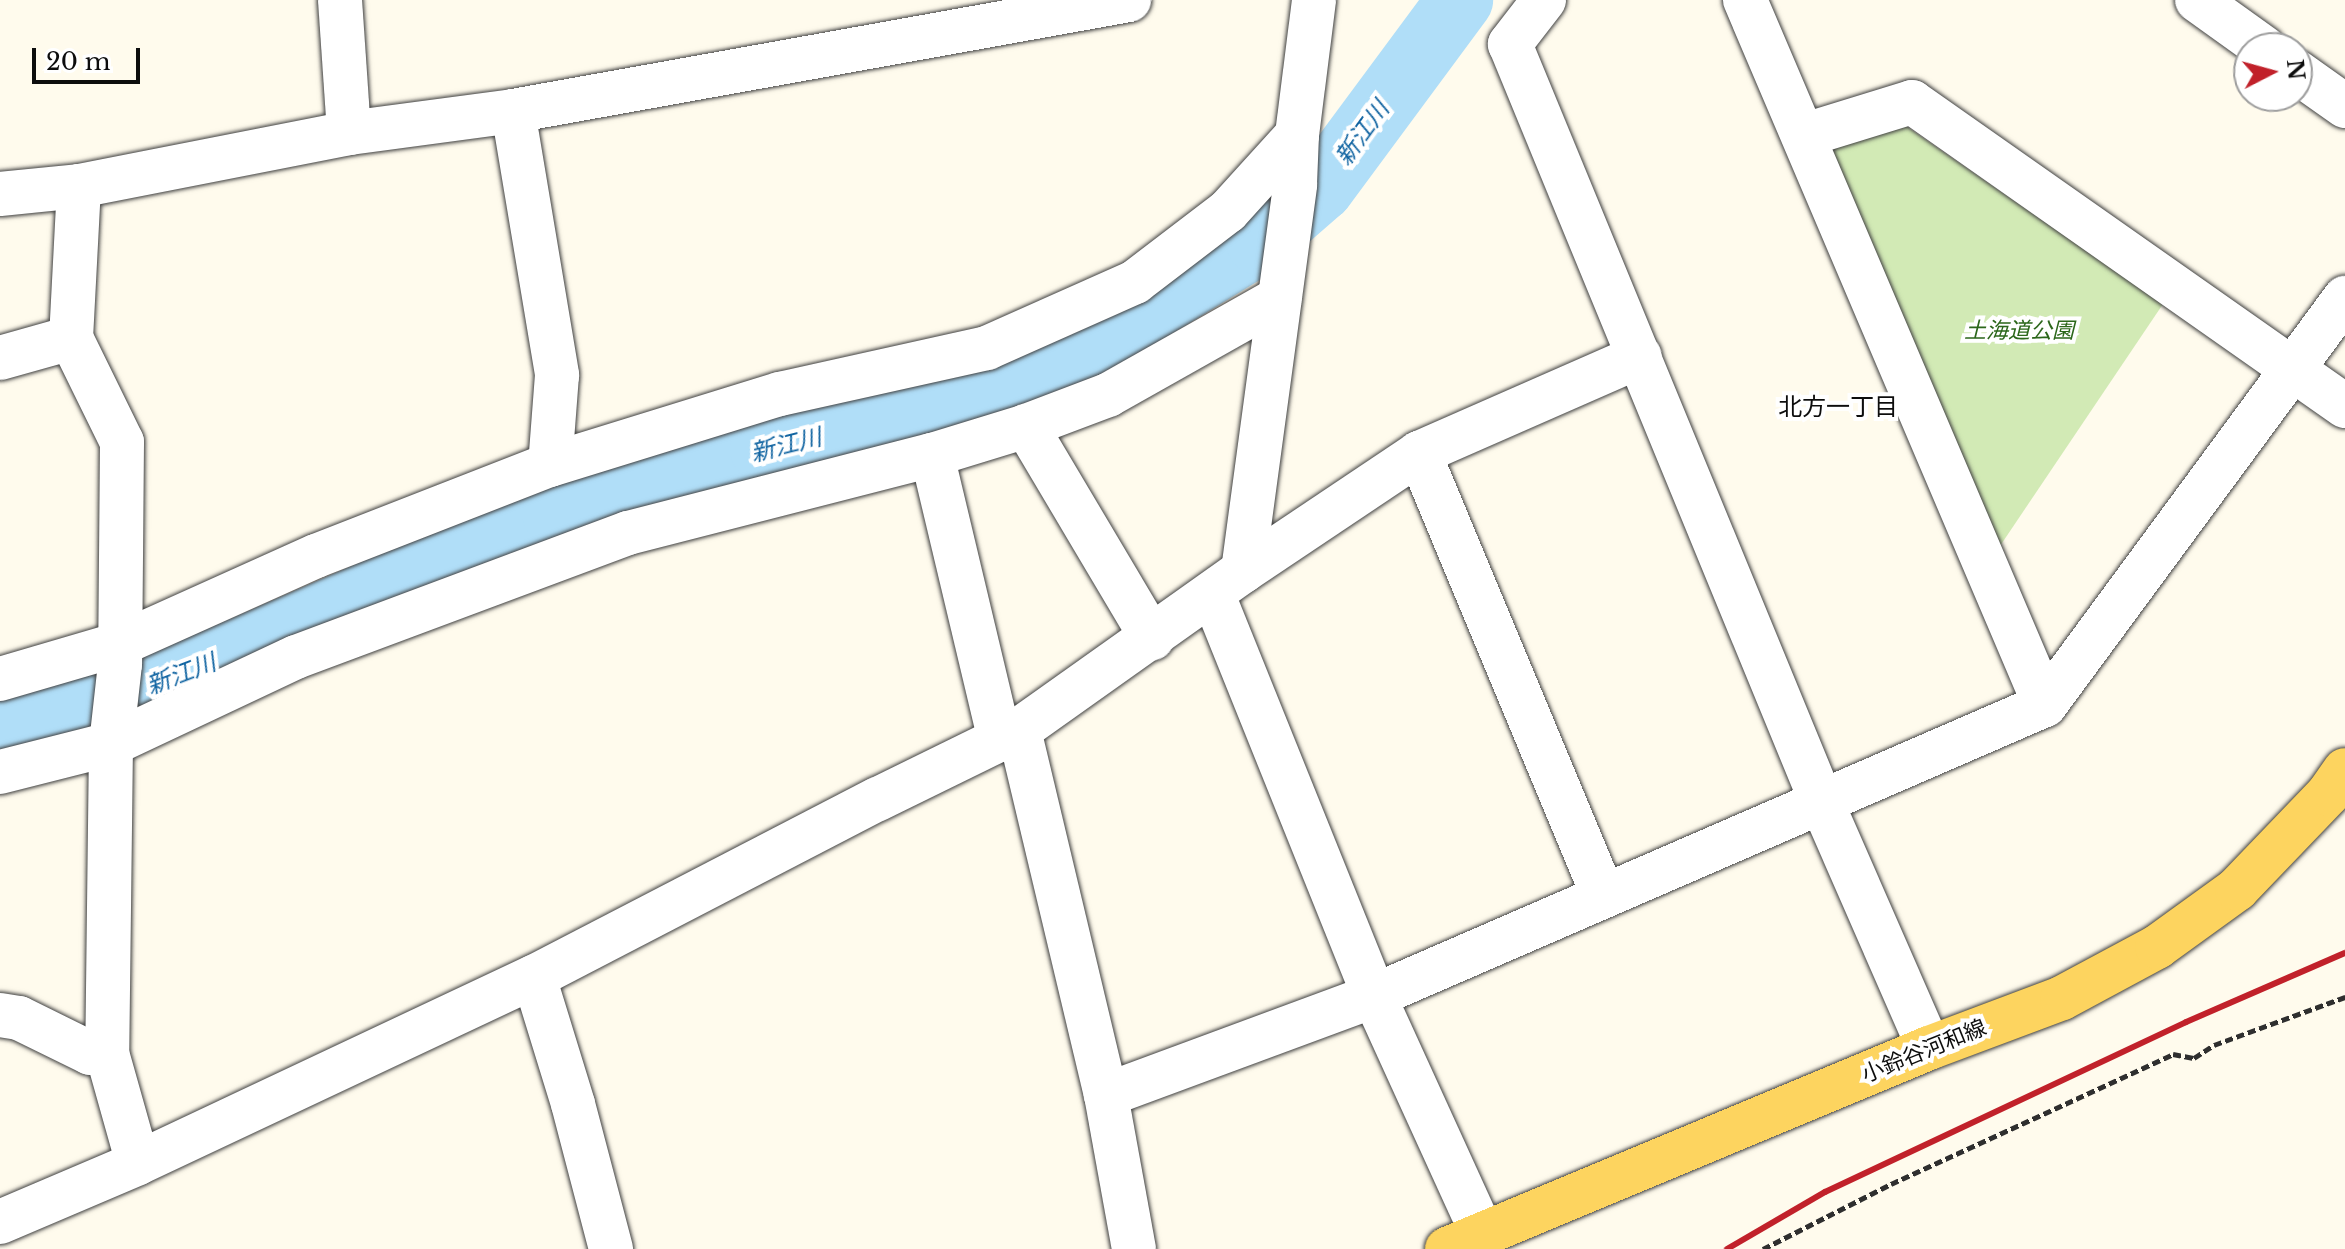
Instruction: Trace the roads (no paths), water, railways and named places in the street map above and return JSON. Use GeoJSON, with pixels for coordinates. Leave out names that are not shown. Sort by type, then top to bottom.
{"type":"FeatureCollection","features":[{"type":"Feature","properties":{"kind":"main road","name":"小鈴谷河和線"},"geometry":{"type":"LineString","coordinates":[[1464,1241],[1929,1048],[2062,998],[2157,947],[2237,889],[2328,794],[2345,770]]}},
{"type":"Feature","properties":{"kind":"street"},"geometry":{"type":"LineString","coordinates":[[340,0],[349,133]]}},
{"type":"Feature","properties":{"kind":"street"},"geometry":{"type":"LineString","coordinates":[[0,194],[79,186],[349,133],[513,111],[1129,0]]}},
{"type":"Feature","properties":{"kind":"street"},"geometry":{"type":"LineString","coordinates":[[1314,0],[1280,298],[1228,583],[1464,1241]]}},
{"type":"Feature","properties":{"kind":"street"},"geometry":{"type":"LineString","coordinates":[[1544,0],[1510,44],[1822,803],[1929,1048]]}},
{"type":"Feature","properties":{"kind":"street"},"geometry":{"type":"LineString","coordinates":[[1745,0],[2045,705]]}},
{"type":"Feature","properties":{"kind":"street"},"geometry":{"type":"LineString","coordinates":[[2197,0],[2251,25]]}},
{"type":"Feature","properties":{"kind":"street"},"geometry":{"type":"LineString","coordinates":[[2313,83],[2345,106]]}},
{"type":"Feature","properties":{"kind":"street"},"geometry":{"type":"LineString","coordinates":[[1805,135],[1912,102],[2345,406]]}},
{"type":"Feature","properties":{"kind":"street"},"geometry":{"type":"LineString","coordinates":[[513,111],[557,375],[550,465]]}},
{"type":"Feature","properties":{"kind":"street"},"geometry":{"type":"LineString","coordinates":[[0,679],[120,654],[316,556],[550,465],[780,394],[987,348],[1135,282],[1228,211],[1297,135]]}},
{"type":"Feature","properties":{"kind":"street"},"geometry":{"type":"LineString","coordinates":[[79,186],[71,338],[122,442],[120,654],[111,744],[107,1053],[138,1163]]}},
{"type":"Feature","properties":{"kind":"street"},"geometry":{"type":"LineString","coordinates":[[0,772],[111,744],[296,657],[628,533],[932,455],[1026,426],[1108,395],[1280,298]]}},
{"type":"Feature","properties":{"kind":"street"},"geometry":{"type":"LineString","coordinates":[[1106,1095],[1374,996],[1603,894],[1822,803],[2045,705],[2345,298]]}},
{"type":"Feature","properties":{"kind":"street"},"geometry":{"type":"LineString","coordinates":[[0,358],[71,338]]}},
{"type":"Feature","properties":{"kind":"street"},"geometry":{"type":"LineString","coordinates":[[0,1222],[138,1163],[534,977],[1009,735],[1419,453],[1640,356]]}},
{"type":"Feature","properties":{"kind":"street"},"geometry":{"type":"LineString","coordinates":[[1026,426],[1152,638]]}},
{"type":"Feature","properties":{"kind":"street"},"geometry":{"type":"LineString","coordinates":[[1419,453],[1603,894]]}},
{"type":"Feature","properties":{"kind":"street"},"geometry":{"type":"LineString","coordinates":[[932,455],[1106,1095],[1134,1249]]}},
{"type":"Feature","properties":{"kind":"street"},"geometry":{"type":"LineString","coordinates":[[534,977],[573,1104],[611,1249]]}},
{"type":"Feature","properties":{"kind":"street"},"geometry":{"type":"LineString","coordinates":[[0,1015],[19,1018],[90,1053],[107,1053]]}},
{"type":"Feature","properties":{"kind":"waterway","name":"新江川"},"geometry":{"type":"LineString","coordinates":[[0,727],[82,709],[158,686],[555,513],[763,449],[1018,390],[1259,242],[1321,188],[1460,0]]}},
{"type":"Feature","properties":{"kind":"railway"},"geometry":{"type":"LineString","coordinates":[[1727,1249],[1825,1192],[2186,1022],[2345,953]]}},
{"type":"Feature","properties":{"kind":"district","name":"北方一丁目"},"geometry":{"type":"Point","coordinates":[1838,407]}},
{"type":"Feature","properties":{"kind":"park label","name":"土海道公園"},"geometry":{"type":"Point","coordinates":[2019,331]}}]}
